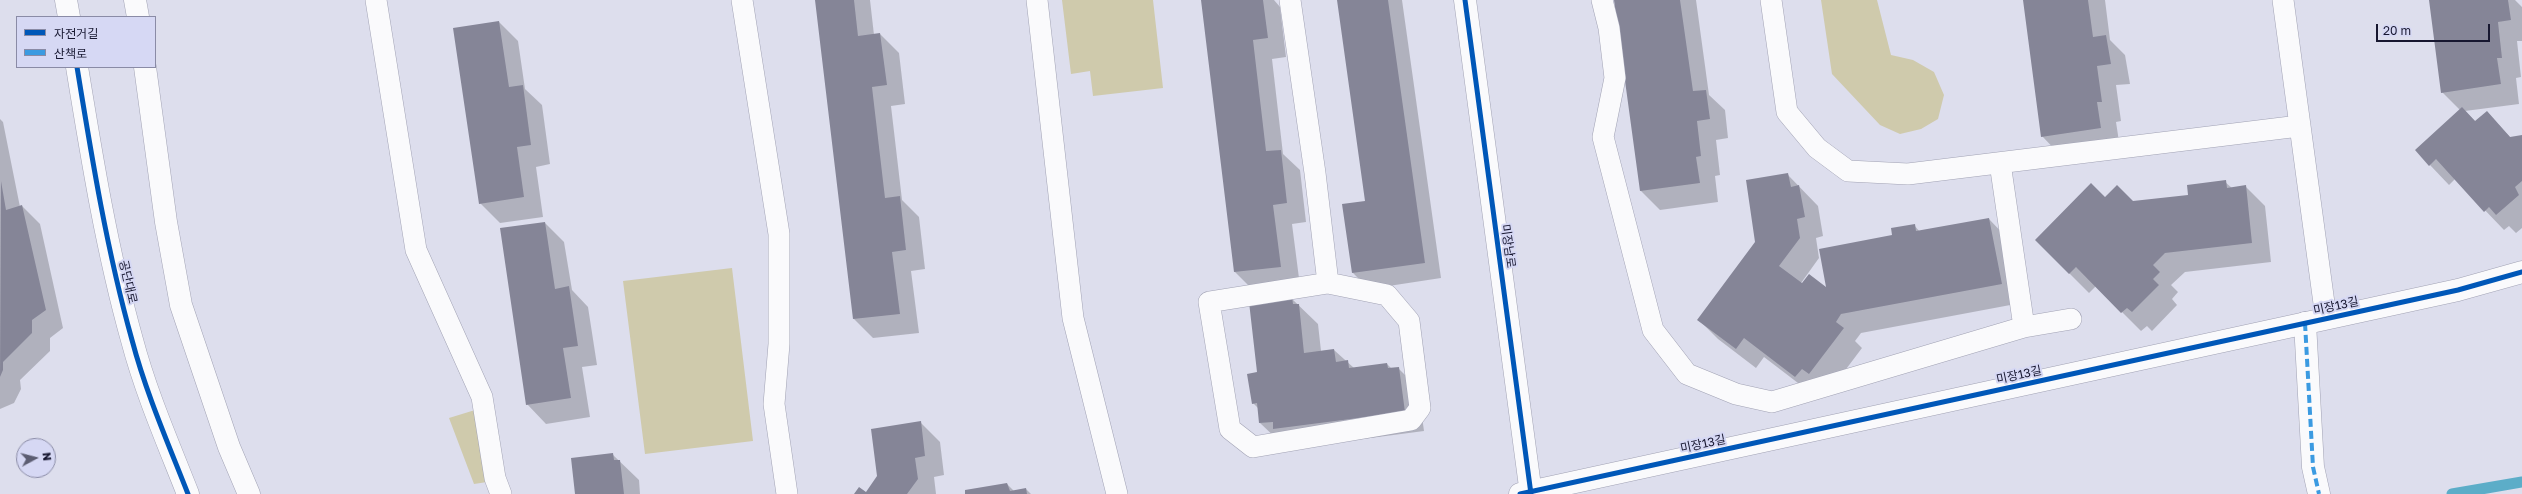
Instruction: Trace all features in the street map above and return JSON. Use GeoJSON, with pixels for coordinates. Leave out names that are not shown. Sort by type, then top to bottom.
{"type":"FeatureCollection","features":[{"type":"Feature","properties":{"kind":"street"},"geometry":{"type":"LineString","coordinates":[[66,0],[69,16]]}},
{"type":"Feature","properties":{"kind":"street"},"geometry":{"type":"LineString","coordinates":[[135,0],[138,16]]}},
{"type":"Feature","properties":{"kind":"street","name":"미장남로"},"geometry":{"type":"LineString","coordinates":[[1465,0],[1527,493]]}},
{"type":"Feature","properties":{"kind":"street","name":"공단대로"},"geometry":{"type":"LineString","coordinates":[[77,68],[98,194],[132,340],[150,400],[188,494]]}},
{"type":"Feature","properties":{"kind":"street"},"geometry":{"type":"LineString","coordinates":[[145,68],[166,222],[181,305],[226,441],[249,494]]}},
{"type":"Feature","properties":{"kind":"street","name":"미장13길"},"geometry":{"type":"LineString","coordinates":[[1527,493],[2458,290],[2522,272]]}},
{"type":"Feature","properties":{"kind":"street"},"geometry":{"type":"LineString","coordinates":[[2304,323],[2313,467],[2319,494]]}},
{"type":"Feature","properties":{"kind":"lane"},"geometry":{"type":"LineString","coordinates":[[376,0],[416,250],[482,397],[495,478],[501,494]]}},
{"type":"Feature","properties":{"kind":"lane"},"geometry":{"type":"LineString","coordinates":[[742,0],[779,234],[779,344],[774,404],[787,494]]}},
{"type":"Feature","properties":{"kind":"lane"},"geometry":{"type":"LineString","coordinates":[[1037,0],[1073,318],[1117,494]]}},
{"type":"Feature","properties":{"kind":"lane"},"geometry":{"type":"LineString","coordinates":[[1290,0],[1315,173],[1328,283]]}},
{"type":"Feature","properties":{"kind":"lane"},"geometry":{"type":"LineString","coordinates":[[1602,0],[1609,28],[1615,78],[1603,137],[1653,330],[1687,374],[1736,394],[1772,402],[2024,327],[2071,319]]}},
{"type":"Feature","properties":{"kind":"lane"},"geometry":{"type":"LineString","coordinates":[[1771,0],[1787,112],[1817,148],[1848,171],[1908,174],[2299,126]]}},
{"type":"Feature","properties":{"kind":"lane"},"geometry":{"type":"LineString","coordinates":[[2283,0],[2326,318]]}},
{"type":"Feature","properties":{"kind":"lane"},"geometry":{"type":"LineString","coordinates":[[2000,162],[2024,327]]}},
{"type":"Feature","properties":{"kind":"lane"},"geometry":{"type":"LineString","coordinates":[[1328,283],[1387,295],[1409,321],[1420,408],[1412,420],[1253,447],[1230,429],[1209,302],[1328,283]]}},
{"type":"Feature","properties":{"kind":"shaded area"},"geometry":{"type":"Polygon","coordinates":[[[1062,0],[1153,0],[1163,88],[1093,96],[1090,71],[1071,74],[1062,0]]]}},
{"type":"Feature","properties":{"kind":"shaded area"},"geometry":{"type":"Polygon","coordinates":[[[1821,0],[1877,0],[1891,55],[1913,60],[1934,72],[1944,95],[1938,119],[1921,129],[1900,134],[1880,125],[1832,74],[1821,0]]]}},
{"type":"Feature","properties":{"kind":"shaded area"},"geometry":{"type":"Polygon","coordinates":[[[732,268],[753,441],[645,454],[623,281],[732,268]]]}},
{"type":"Feature","properties":{"kind":"shaded area"},"geometry":{"type":"Polygon","coordinates":[[[475,410],[487,482],[474,484],[449,418],[475,410]]]}},
{"type":"Feature","properties":{"kind":"building"},"geometry":{"type":"Polygon","coordinates":[[[815,0],[854,0],[858,36],[880,33],[887,85],[872,87],[885,198],[900,196],[906,250],[892,252],[900,314],[853,319],[815,0]]]}},
{"type":"Feature","properties":{"kind":"building"},"geometry":{"type":"Polygon","coordinates":[[[1201,0],[1263,0],[1268,38],[1253,40],[1266,151],[1281,150],[1287,203],[1273,205],[1281,267],[1234,272],[1201,0]]]}},
{"type":"Feature","properties":{"kind":"building"},"geometry":{"type":"Polygon","coordinates":[[[1337,0],[1388,0],[1425,263],[1352,273],[1342,204],[1365,201],[1337,0]]]}},
{"type":"Feature","properties":{"kind":"building"},"geometry":{"type":"Polygon","coordinates":[[[1614,0],[1680,0],[1693,91],[1706,90],[1710,119],[1697,121],[1701,156],[1696,157],[1700,183],[1640,191],[1614,0]]]}},
{"type":"Feature","properties":{"kind":"building"},"geometry":{"type":"Polygon","coordinates":[[[2023,0],[2088,0],[2093,37],[2106,35],[2111,64],[2097,66],[2102,102],[2097,102],[2101,128],[2041,137],[2023,0]]]}},
{"type":"Feature","properties":{"kind":"building"},"geometry":{"type":"Polygon","coordinates":[[[2429,0],[2508,0],[2511,20],[2498,22],[2502,58],[2497,58],[2501,84],[2441,93],[2429,0]]]}},
{"type":"Feature","properties":{"kind":"building"},"geometry":{"type":"Polygon","coordinates":[[[499,21],[509,87],[523,85],[531,145],[517,147],[524,197],[479,204],[453,28],[499,21]]]}},
{"type":"Feature","properties":{"kind":"building"},"geometry":{"type":"Polygon","coordinates":[[[2462,107],[2475,121],[2487,111],[2510,137],[2522,135],[2522,181],[2515,187],[2519,195],[2496,215],[2489,207],[2484,212],[2436,159],[2429,166],[2415,150],[2462,107]]]}},
{"type":"Feature","properties":{"kind":"building"},"geometry":{"type":"Polygon","coordinates":[[[1788,173],[1791,187],[1799,185],[1805,217],[1797,219],[1800,238],[1779,266],[1802,283],[1809,274],[1826,287],[1819,249],[1892,235],[1891,228],[1915,224],[1916,231],[1989,218],[2002,284],[1841,314],[1836,322],[1844,328],[1809,374],[1802,369],[1795,377],[1744,338],[1736,349],[1697,320],[1755,242],[1746,180],[1788,173]]]}},
{"type":"Feature","properties":{"kind":"building"},"geometry":{"type":"Polygon","coordinates":[[[2226,180],[2227,188],[2246,185],[2252,243],[2165,253],[2153,265],[2160,272],[2153,279],[2159,285],[2132,312],[2127,308],[2121,313],[2076,267],[2069,274],[2035,240],[2091,183],[2105,197],[2117,185],[2133,201],[2188,195],[2187,185],[2226,180]]]}},
{"type":"Feature","properties":{"kind":"building"},"geometry":{"type":"Polygon","coordinates":[[[1,181],[6,210],[22,205],[46,310],[32,320],[32,333],[3,362],[3,370],[0,377],[1,181]]]}},
{"type":"Feature","properties":{"kind":"building"},"geometry":{"type":"Polygon","coordinates":[[[545,222],[555,289],[569,286],[578,346],[563,348],[571,398],[526,405],[500,228],[545,222]]]}},
{"type":"Feature","properties":{"kind":"building"},"geometry":{"type":"Polygon","coordinates":[[[1292,297],[1293,304],[1299,304],[1304,353],[1334,349],[1336,362],[1348,360],[1349,368],[1387,363],[1388,368],[1399,367],[1405,412],[1273,429],[1273,422],[1259,423],[1257,403],[1252,404],[1247,374],[1257,372],[1249,302],[1292,297]]]}},
{"type":"Feature","properties":{"kind":"building"},"geometry":{"type":"Polygon","coordinates":[[[921,421],[925,456],[915,458],[918,479],[907,494],[854,494],[859,487],[866,492],[877,476],[871,429],[921,421]]]}},
{"type":"Feature","properties":{"kind":"building"},"geometry":{"type":"Polygon","coordinates":[[[613,453],[614,460],[620,460],[624,494],[575,494],[571,458],[613,453]]]}},
{"type":"Feature","properties":{"kind":"building"},"geometry":{"type":"Polygon","coordinates":[[[1007,483],[1010,491],[1026,488],[1027,494],[965,494],[965,490],[1007,483]]]}},
{"type":"Feature","properties":{"kind":"waterway"},"geometry":{"type":"LineString","coordinates":[[2452,494],[2522,482]]}},
{"type":"Feature","properties":{"kind":"marked path"},"geometry":{"type":"LineString","coordinates":[[2305,323],[2313,467],[2319,494]]}},
{"type":"Feature","properties":{"kind":"cycle path"},"geometry":{"type":"LineString","coordinates":[[1465,0],[1531,494]]}},
{"type":"Feature","properties":{"kind":"cycle path"},"geometry":{"type":"LineString","coordinates":[[77,68],[101,205],[123,306],[144,379],[188,494]]}},
{"type":"Feature","properties":{"kind":"cycle path"},"geometry":{"type":"LineString","coordinates":[[1520,494],[2458,290],[2522,272]]}}]}
